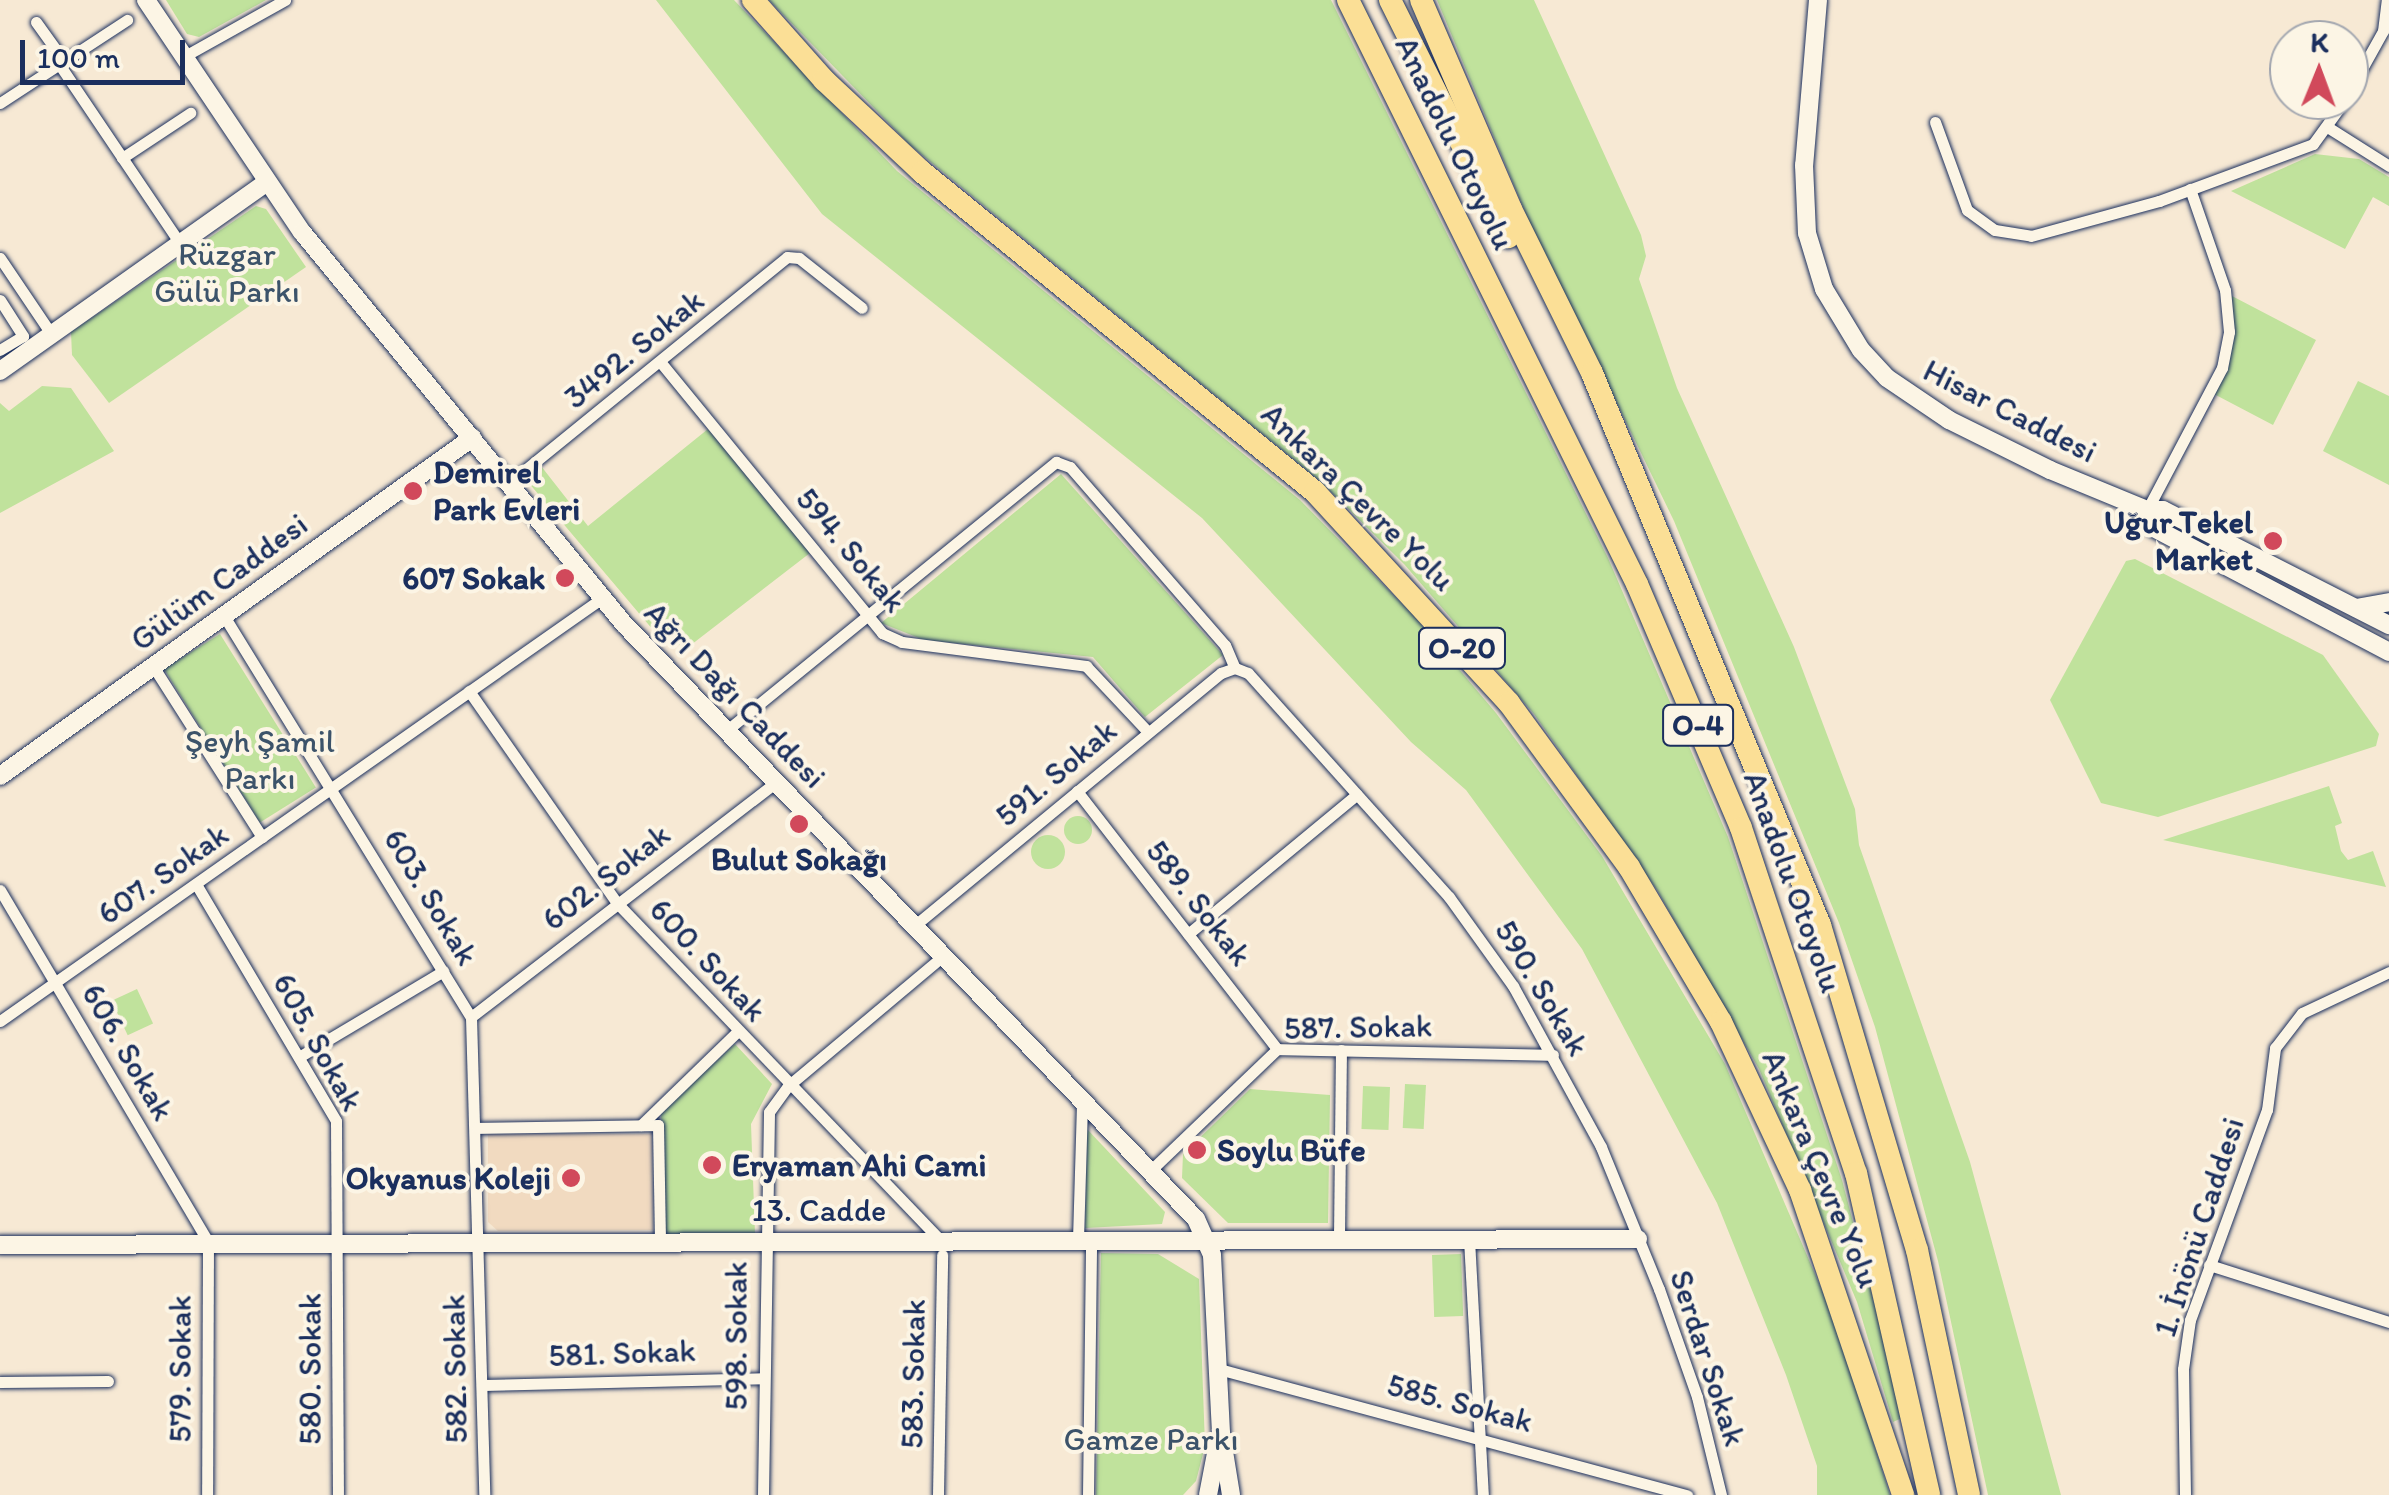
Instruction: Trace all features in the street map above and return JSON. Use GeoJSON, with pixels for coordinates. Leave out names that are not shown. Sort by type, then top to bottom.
{"type":"FeatureCollection","features":[{"type":"Feature","properties":{"kind":"highway","name":"Ankara Çevre Yolu"},"geometry":{"type":"LineString","coordinates":[[753,0],[824,80],[934,183],[1314,492],[1509,702],[1629,867],[1729,1039],[1812,1223],[1904,1495]]}},
{"type":"Feature","properties":{"kind":"highway","name":"Anadolu Otoyolu"},"geometry":{"type":"LineString","coordinates":[[1348,0],[1637,584],[1742,828],[1856,1172],[1929,1495]]}},
{"type":"Feature","properties":{"kind":"highway","name":"Anadolu Otoyolu"},"geometry":{"type":"LineString","coordinates":[[1390,0],[1643,503]]}},
{"type":"Feature","properties":{"kind":"highway","name":"Ankara Çevre Yolu"},"geometry":{"type":"LineString","coordinates":[[1421,0],[1511,209],[1592,372],[1643,503],[1756,759],[1840,982],[1917,1250],[1970,1495]]}},
{"type":"Feature","properties":{"kind":"street","name":"Ağrı Dağı Caddesi"},"geometry":{"type":"LineString","coordinates":[[146,0],[267,182],[602,598],[1150,1171],[1206,1238]]}},
{"type":"Feature","properties":{"kind":"street"},"geometry":{"type":"LineString","coordinates":[[183,57],[285,0]]}},
{"type":"Feature","properties":{"kind":"street","name":"Hisar Caddesi"},"geometry":{"type":"LineString","coordinates":[[1818,0],[1803,204],[1816,270],[1850,336],[1887,378],[1938,414],[2147,510],[2163,510],[2389,625]]}},
{"type":"Feature","properties":{"kind":"street"},"geometry":{"type":"LineString","coordinates":[[2369,56],[2383,31],[2387,0]]}},
{"type":"Feature","properties":{"kind":"street"},"geometry":{"type":"LineString","coordinates":[[0,103],[127,20]]}},
{"type":"Feature","properties":{"kind":"street"},"geometry":{"type":"LineString","coordinates":[[36,22],[181,245]]}},
{"type":"Feature","properties":{"kind":"street"},"geometry":{"type":"LineString","coordinates":[[122,158],[190,113]]}},
{"type":"Feature","properties":{"kind":"street"},"geometry":{"type":"LineString","coordinates":[[1935,122],[1954,187],[1966,210],[1995,230],[2051,232],[2190,189],[2313,144],[2334,120]]}},
{"type":"Feature","properties":{"kind":"street"},"geometry":{"type":"LineString","coordinates":[[2329,128],[2389,166]]}},
{"type":"Feature","properties":{"kind":"street"},"geometry":{"type":"LineString","coordinates":[[0,371],[267,182]]}},
{"type":"Feature","properties":{"kind":"street"},"geometry":{"type":"LineString","coordinates":[[2147,510],[2222,368],[2230,332],[2225,290],[2190,189]]}},
{"type":"Feature","properties":{"kind":"street","name":"3492. Sokak"},"geometry":{"type":"LineString","coordinates":[[508,482],[662,364],[792,256],[862,308]]}},
{"type":"Feature","properties":{"kind":"street"},"geometry":{"type":"LineString","coordinates":[[0,258],[52,335]]}},
{"type":"Feature","properties":{"kind":"street"},"geometry":{"type":"LineString","coordinates":[[0,300],[23,336],[0,350]]}},
{"type":"Feature","properties":{"kind":"street","name":"594. Sokak"},"geometry":{"type":"LineString","coordinates":[[662,364],[869,618],[902,642],[1086,666],[1148,732]]}},
{"type":"Feature","properties":{"kind":"street","name":"Gülüm Caddesi"},"geometry":{"type":"LineString","coordinates":[[0,776],[472,438]]}},
{"type":"Feature","properties":{"kind":"street","name":"590. Sokak"},"geometry":{"type":"LineString","coordinates":[[869,618],[1056,462],[1070,467],[1225,645],[1235,668],[1248,673],[1479,935],[1553,1055],[1638,1239]]}},
{"type":"Feature","properties":{"kind":"street","name":"Hisar Caddesi"},"geometry":{"type":"LineString","coordinates":[[2147,510],[2154,528],[2389,652]]}},
{"type":"Feature","properties":{"kind":"street"},"geometry":{"type":"LineString","coordinates":[[2239,572],[2250,552]]}},
{"type":"Feature","properties":{"kind":"street","name":"607. Sokak"},"geometry":{"type":"LineString","coordinates":[[0,1022],[602,598]]}},
{"type":"Feature","properties":{"kind":"street"},"geometry":{"type":"LineString","coordinates":[[2356,608],[2389,602]]}},
{"type":"Feature","properties":{"kind":"street","name":"603. Sokak"},"geometry":{"type":"LineString","coordinates":[[224,616],[471,1017],[481,1241]]}},
{"type":"Feature","properties":{"kind":"street"},"geometry":{"type":"LineString","coordinates":[[726,730],[869,618]]}},
{"type":"Feature","properties":{"kind":"street"},"geometry":{"type":"LineString","coordinates":[[154,666],[262,837]]}},
{"type":"Feature","properties":{"kind":"street","name":"591. Sokak"},"geometry":{"type":"LineString","coordinates":[[914,926],[1148,732],[1235,668]]}},
{"type":"Feature","properties":{"kind":"street","name":"600. Sokak"},"geometry":{"type":"LineString","coordinates":[[470,691],[617,904],[941,1247]]}},
{"type":"Feature","properties":{"kind":"street","name":"602. Sokak"},"geometry":{"type":"LineString","coordinates":[[471,1017],[776,782]]}},
{"type":"Feature","properties":{"kind":"street","name":"589. Sokak"},"geometry":{"type":"LineString","coordinates":[[1077,791],[1277,1049]]}},
{"type":"Feature","properties":{"kind":"street"},"geometry":{"type":"LineString","coordinates":[[1188,934],[1357,794]]}},
{"type":"Feature","properties":{"kind":"street","name":"605. Sokak"},"geometry":{"type":"LineString","coordinates":[[196,884],[336,1120],[337,1242]]}},
{"type":"Feature","properties":{"kind":"street","name":"606. Sokak"},"geometry":{"type":"LineString","coordinates":[[0,890],[208,1242]]}},
{"type":"Feature","properties":{"kind":"street","name":"598. Sokak"},"geometry":{"type":"LineString","coordinates":[[763,1495],[766,1123],[788,1086],[943,956]]}},
{"type":"Feature","properties":{"kind":"street"},"geometry":{"type":"LineString","coordinates":[[299,1057],[443,971]]}},
{"type":"Feature","properties":{"kind":"street","name":"1. İnönü Caddesi"},"geometry":{"type":"LineString","coordinates":[[2185,1495],[2185,1344],[2267,1110],[2279,1039],[2302,1012],[2389,972]]}},
{"type":"Feature","properties":{"kind":"street"},"geometry":{"type":"LineString","coordinates":[[641,1125],[737,1032]]}},
{"type":"Feature","properties":{"kind":"street","name":"587. Sokak"},"geometry":{"type":"LineString","coordinates":[[1150,1171],[1277,1049],[1553,1055]]}},
{"type":"Feature","properties":{"kind":"street"},"geometry":{"type":"LineString","coordinates":[[1339,1238],[1341,1050]]}},
{"type":"Feature","properties":{"kind":"street"},"geometry":{"type":"LineString","coordinates":[[1082,1100],[1088,1495]]}},
{"type":"Feature","properties":{"kind":"street"},"geometry":{"type":"LineString","coordinates":[[478,1128],[658,1125],[660,1240]]}},
{"type":"Feature","properties":{"kind":"street"},"geometry":{"type":"LineString","coordinates":[[1206,1238],[1219,1369],[1220,1433],[1230,1495]]}},
{"type":"Feature","properties":{"kind":"street"},"geometry":{"type":"LineString","coordinates":[[1469,1238],[1483,1495]]}},
{"type":"Feature","properties":{"kind":"street","name":"13. Cadde"},"geometry":{"type":"LineString","coordinates":[[0,1245],[764,1240],[941,1247],[1085,1239],[1638,1239]]}},
{"type":"Feature","properties":{"kind":"street","name":"Serdar Sokak"},"geometry":{"type":"LineString","coordinates":[[1638,1239],[1682,1348],[1721,1495]]}},
{"type":"Feature","properties":{"kind":"street","name":"582. Sokak"},"geometry":{"type":"LineString","coordinates":[[481,1241],[484,1495]]}},
{"type":"Feature","properties":{"kind":"street","name":"579. Sokak"},"geometry":{"type":"LineString","coordinates":[[206,1495],[208,1242]]}},
{"type":"Feature","properties":{"kind":"street","name":"580. Sokak"},"geometry":{"type":"LineString","coordinates":[[337,1242],[338,1495]]}},
{"type":"Feature","properties":{"kind":"street","name":"583. Sokak"},"geometry":{"type":"LineString","coordinates":[[938,1495],[941,1247]]}},
{"type":"Feature","properties":{"kind":"street"},"geometry":{"type":"LineString","coordinates":[[2210,1265],[2389,1322]]}},
{"type":"Feature","properties":{"kind":"street","name":"585. Sokak"},"geometry":{"type":"LineString","coordinates":[[1219,1369],[1480,1435],[1686,1495]]}},
{"type":"Feature","properties":{"kind":"street","name":"581. Sokak"},"geometry":{"type":"LineString","coordinates":[[482,1384],[764,1378]]}},
{"type":"Feature","properties":{"kind":"street"},"geometry":{"type":"LineString","coordinates":[[0,1382],[108,1380]]}},
{"type":"Feature","properties":{"kind":"street"},"geometry":{"type":"LineString","coordinates":[[1208,1495],[1220,1433]]}},
{"type":"Feature","properties":{"kind":"shaded area","name":"Okyanus Koleji"},"geometry":{"type":"Polygon","coordinates":[[[488,1134],[652,1134],[653,1230],[498,1231],[488,1222],[488,1134]]]}},
{"type":"Feature","properties":{"kind":"green space"},"geometry":{"type":"Polygon","coordinates":[[[166,0],[266,0],[199,37],[187,34],[166,0]]]}},
{"type":"Feature","properties":{"kind":"green space"},"geometry":{"type":"Polygon","coordinates":[[[656,0],[734,0],[897,171],[1300,500],[1414,616],[1496,713],[1602,856],[1725,1064],[1833,1316],[1890,1495],[1817,1495],[1817,1466],[1786,1375],[1717,1203],[1582,949],[1466,790],[1411,742],[1202,518],[822,214],[656,0]]]}},
{"type":"Feature","properties":{"kind":"green space"},"geometry":{"type":"Polygon","coordinates":[[[769,0],[1331,0],[1608,558],[1728,837],[1842,1180],[1904,1417],[1893,1422],[1857,1302],[1759,1069],[1657,890],[1534,714],[1404,564],[1320,481],[910,145],[769,0]]]}},
{"type":"Feature","properties":{"kind":"green space"},"geometry":{"type":"Polygon","coordinates":[[[1437,0],[1534,0],[1641,235],[1646,256],[1639,279],[1677,388],[1794,647],[1855,809],[1859,845],[1970,1162],[2061,1495],[1988,1495],[1938,1261],[1875,1027],[1839,923],[1674,521],[1531,226],[1437,0]]]}},
{"type":"Feature","properties":{"kind":"green space"},"geometry":{"type":"Polygon","coordinates":[[[2315,154],[2359,159],[2389,177],[2389,206],[2373,197],[2345,249],[2231,191],[2315,154]]]}},
{"type":"Feature","properties":{"kind":"green space","name":"Rüzgar Gülü Parkı"},"geometry":{"type":"Polygon","coordinates":[[[256,206],[266,209],[306,267],[109,403],[72,355],[71,332],[256,206]]]}},
{"type":"Feature","properties":{"kind":"green space"},"geometry":{"type":"Polygon","coordinates":[[[2232,296],[2316,340],[2273,425],[2212,393],[2233,324],[2232,296]]]}},
{"type":"Feature","properties":{"kind":"green space"},"geometry":{"type":"Polygon","coordinates":[[[2358,381],[2389,396],[2389,485],[2323,451],[2358,381]]]}},
{"type":"Feature","properties":{"kind":"green space"},"geometry":{"type":"Polygon","coordinates":[[[42,386],[71,388],[114,451],[0,513],[0,403],[9,411],[42,386]]]}},
{"type":"Feature","properties":{"kind":"green space"},"geometry":{"type":"Polygon","coordinates":[[[708,429],[810,553],[687,648],[659,637],[528,482],[541,466],[588,526],[708,429]]]}},
{"type":"Feature","properties":{"kind":"green space"},"geometry":{"type":"Polygon","coordinates":[[[1061,474],[1223,655],[1145,717],[1093,657],[924,640],[881,623],[1061,474]]]}},
{"type":"Feature","properties":{"kind":"green space"},"geometry":{"type":"Polygon","coordinates":[[[2135,559],[2323,655],[2379,734],[2376,746],[2158,817],[2101,803],[2050,700],[2126,561],[2135,559]]]}},
{"type":"Feature","properties":{"kind":"green space","name":"Şeyh Şamil Parkı"},"geometry":{"type":"Polygon","coordinates":[[[220,634],[316,787],[260,822],[164,669],[220,634]]]}},
{"type":"Feature","properties":{"kind":"green space"},"geometry":{"type":"Polygon","coordinates":[[[2329,786],[2342,823],[2335,826],[2341,851],[2348,860],[2373,851],[2386,887],[2163,840],[2329,786]]]}},
{"type":"Feature","properties":{"kind":"green space"},"geometry":{"type":"Polygon","coordinates":[[[1078,816],[1088,820],[1092,830],[1088,840],[1078,844],[1068,840],[1064,830],[1068,820],[1078,816]]]}},
{"type":"Feature","properties":{"kind":"green space"},"geometry":{"type":"Polygon","coordinates":[[[1048,835],[1060,840],[1065,852],[1060,864],[1048,869],[1036,864],[1031,852],[1036,840],[1048,835]]]}},
{"type":"Feature","properties":{"kind":"green space"},"geometry":{"type":"Polygon","coordinates":[[[137,989],[153,1023],[128,1035],[112,1001],[137,989]]]}},
{"type":"Feature","properties":{"kind":"green space"},"geometry":{"type":"Polygon","coordinates":[[[735,1044],[772,1084],[751,1124],[755,1234],[664,1234],[661,1111],[735,1044]]]}},
{"type":"Feature","properties":{"kind":"green space"},"geometry":{"type":"Polygon","coordinates":[[[1405,1084],[1426,1085],[1424,1129],[1403,1128],[1405,1084]]]}},
{"type":"Feature","properties":{"kind":"green space"},"geometry":{"type":"Polygon","coordinates":[[[1363,1086],[1390,1087],[1388,1130],[1361,1129],[1363,1086]]]}},
{"type":"Feature","properties":{"kind":"green space"},"geometry":{"type":"Polygon","coordinates":[[[1250,1089],[1330,1095],[1328,1223],[1228,1223],[1182,1178],[1183,1154],[1250,1089]]]}},
{"type":"Feature","properties":{"kind":"green space"},"geometry":{"type":"Polygon","coordinates":[[[1087,1129],[1165,1212],[1162,1224],[1085,1228],[1087,1129]]]}},
{"type":"Feature","properties":{"kind":"green space","name":"Gamze Parkı"},"geometry":{"type":"Polygon","coordinates":[[[1101,1253],[1158,1254],[1199,1279],[1205,1446],[1196,1481],[1183,1495],[1096,1495],[1101,1253]]]}},
{"type":"Feature","properties":{"kind":"green space"},"geometry":{"type":"Polygon","coordinates":[[[1461,1254],[1463,1316],[1434,1317],[1432,1255],[1461,1254]]]}},
{"type":"Feature","properties":{"kind":"place","name":"Demirel Park Evleri"},"geometry":{"type":"Point","coordinates":[413,491]}},
{"type":"Feature","properties":{"kind":"place","name":"Uğur Tekel Market"},"geometry":{"type":"Point","coordinates":[2273,541]}},
{"type":"Feature","properties":{"kind":"place","name":"607 Sokak"},"geometry":{"type":"Point","coordinates":[565,578]}},
{"type":"Feature","properties":{"kind":"place","name":"Bulut Sokağı"},"geometry":{"type":"Point","coordinates":[799,824]}},
{"type":"Feature","properties":{"kind":"place","name":"Soylu Büfe"},"geometry":{"type":"Point","coordinates":[1197,1150]}},
{"type":"Feature","properties":{"kind":"place","name":"Eryaman Ahi Cami"},"geometry":{"type":"Point","coordinates":[712,1165]}},
{"type":"Feature","properties":{"kind":"place","name":"Okyanus Koleji"},"geometry":{"type":"Point","coordinates":[571,1178]}}]}
